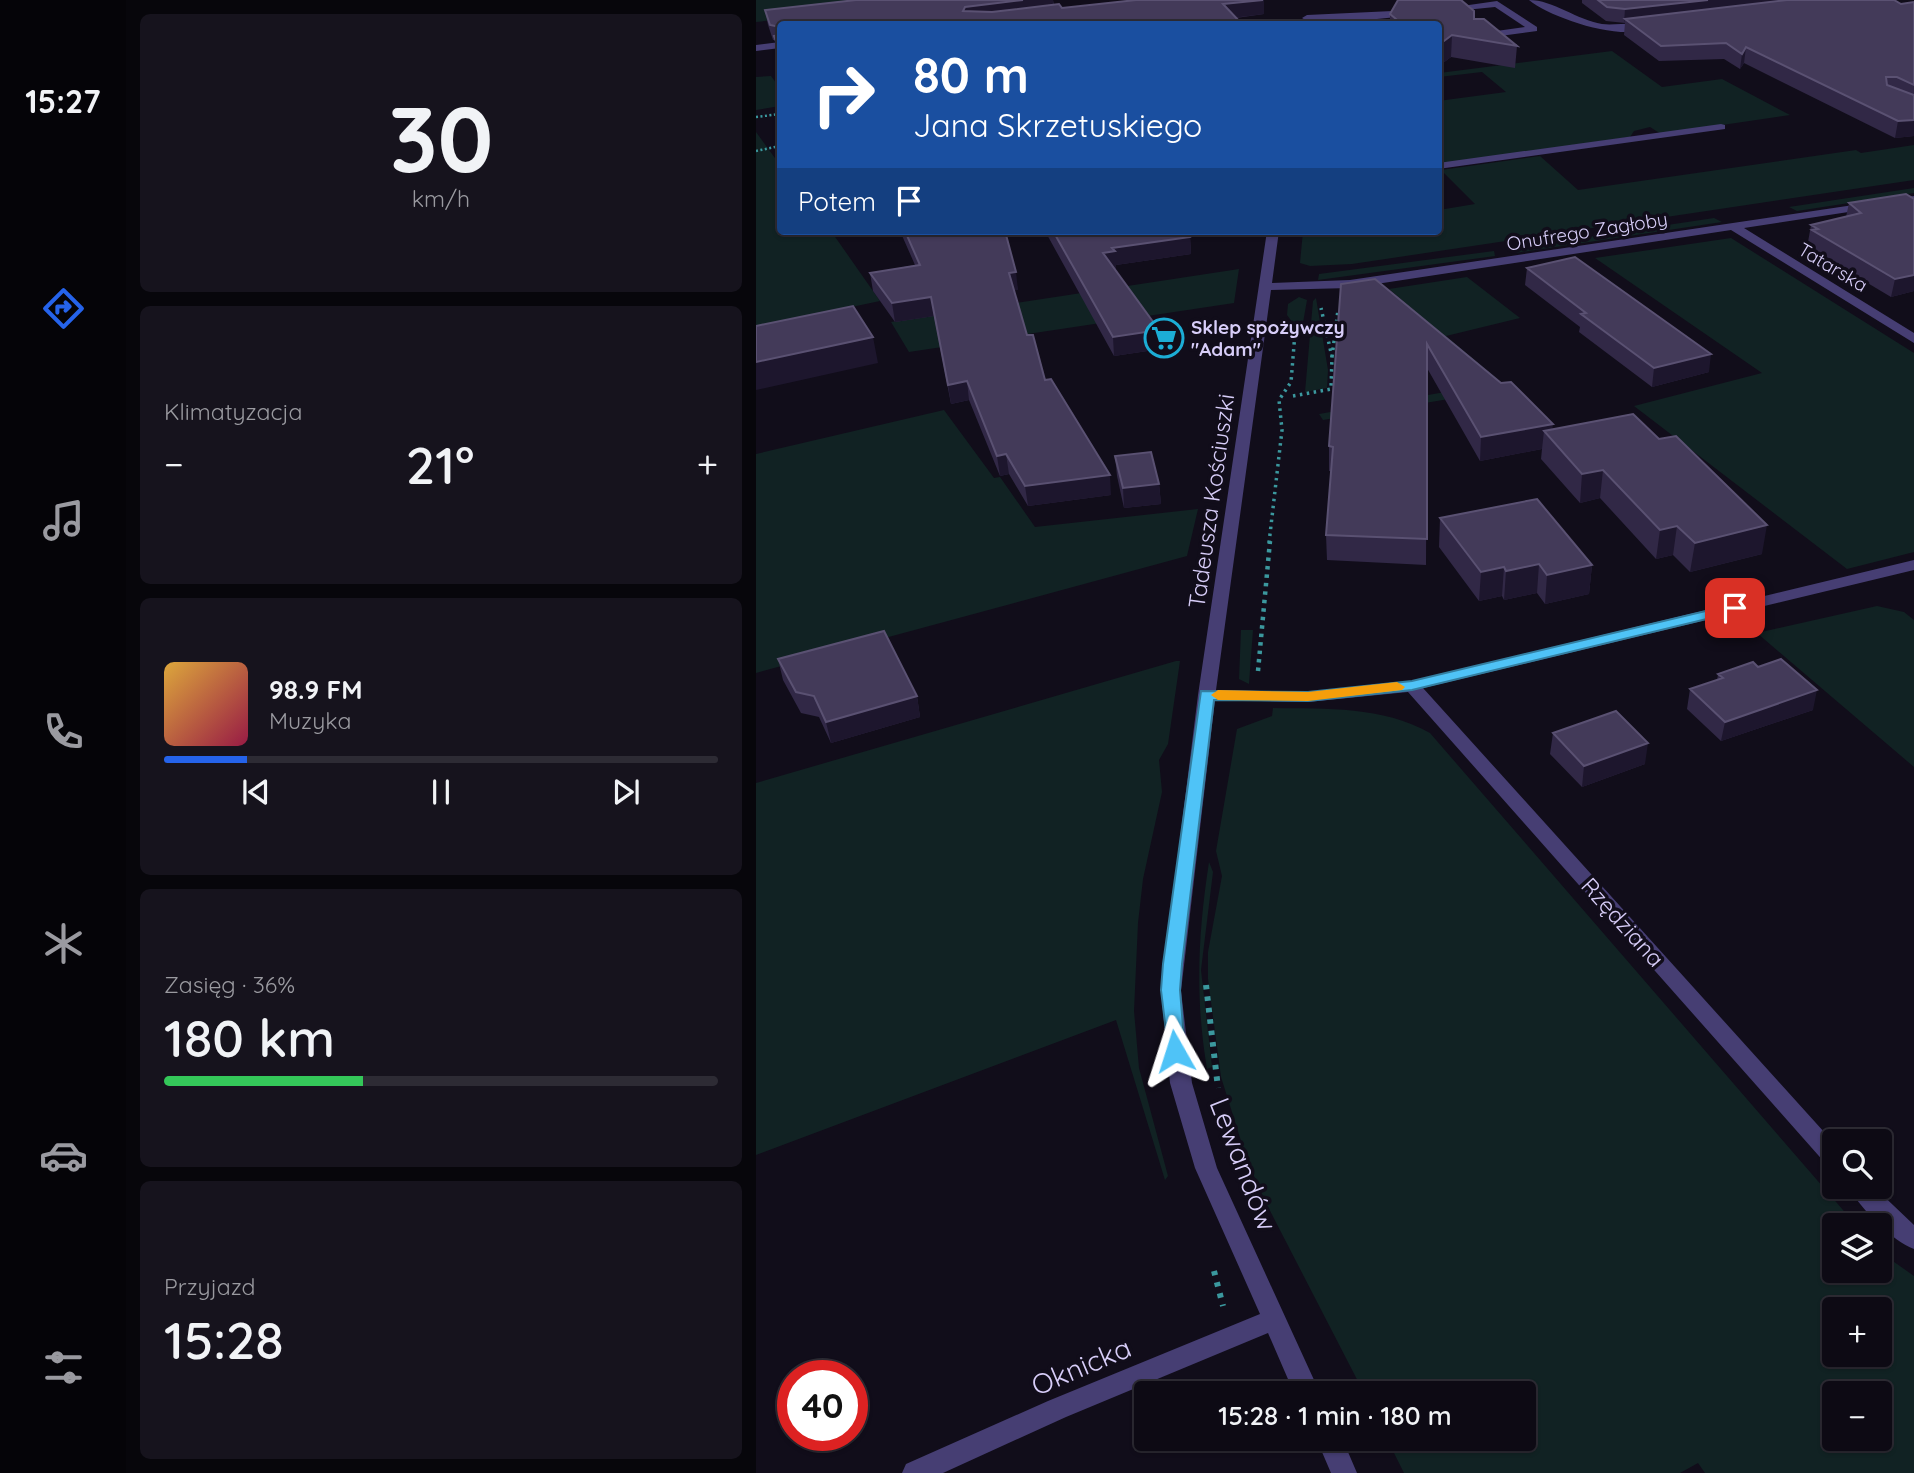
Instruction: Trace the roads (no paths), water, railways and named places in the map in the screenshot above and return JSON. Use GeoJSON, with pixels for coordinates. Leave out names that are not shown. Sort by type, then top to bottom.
{"type":"FeatureCollection","features":[{"type":"Feature","properties":{"kind":"street"},"geometry":{"type":"LineString","coordinates":[[1533,0],[1580,23],[1605,29],[1651,26]]}},
{"type":"Feature","properties":{"kind":"street"},"geometry":{"type":"LineString","coordinates":[[1309,3],[1306,21],[1372,21],[1497,4],[1534,29],[1478,36]]}},
{"type":"Feature","properties":{"kind":"street"},"geometry":{"type":"LineString","coordinates":[[756,48],[777,46]]}},
{"type":"Feature","properties":{"kind":"street"},"geometry":{"type":"LineString","coordinates":[[1442,165],[1721,127]]}},
{"type":"Feature","properties":{"kind":"street","name":"Onufrego Zagłoby"},"geometry":{"type":"LineString","coordinates":[[1264,287],[1350,284],[1914,199]]}},
{"type":"Feature","properties":{"kind":"street","name":"Tatarska"},"geometry":{"type":"LineString","coordinates":[[1733,226],[1914,339]]}},
{"type":"Feature","properties":{"kind":"street","name":"Tadeusza Kościuszki"},"geometry":{"type":"LineString","coordinates":[[1207,695],[1272,235]]}},
{"type":"Feature","properties":{"kind":"street"},"geometry":{"type":"LineString","coordinates":[[1207,695],[1308,697],[1412,685],[1914,565]]}},
{"type":"Feature","properties":{"kind":"street","name":"Rzędziana"},"geometry":{"type":"LineString","coordinates":[[1412,685],[1822,1145]]}},
{"type":"Feature","properties":{"kind":"street","name":"Lewandów"},"geometry":{"type":"LineString","coordinates":[[1207,695],[1172,964],[1175,1044],[1185,1101],[1206,1168],[1301,1381]]}},
{"type":"Feature","properties":{"kind":"street"},"geometry":{"type":"LineString","coordinates":[[1870,1199],[1914,1239]]}},
{"type":"Feature","properties":{"kind":"street","name":"Oknicka"},"geometry":{"type":"LineString","coordinates":[[915,1473],[1057,1409],[1273,1320]]}},
{"type":"Feature","properties":{"kind":"street"},"geometry":{"type":"LineString","coordinates":[[1335,1451],[1344,1473]]}},
{"type":"Feature","properties":{"kind":"place","name":"Sklep spożywczy \"Adam\""},"geometry":{"type":"Point","coordinates":[1164,338]}}]}
